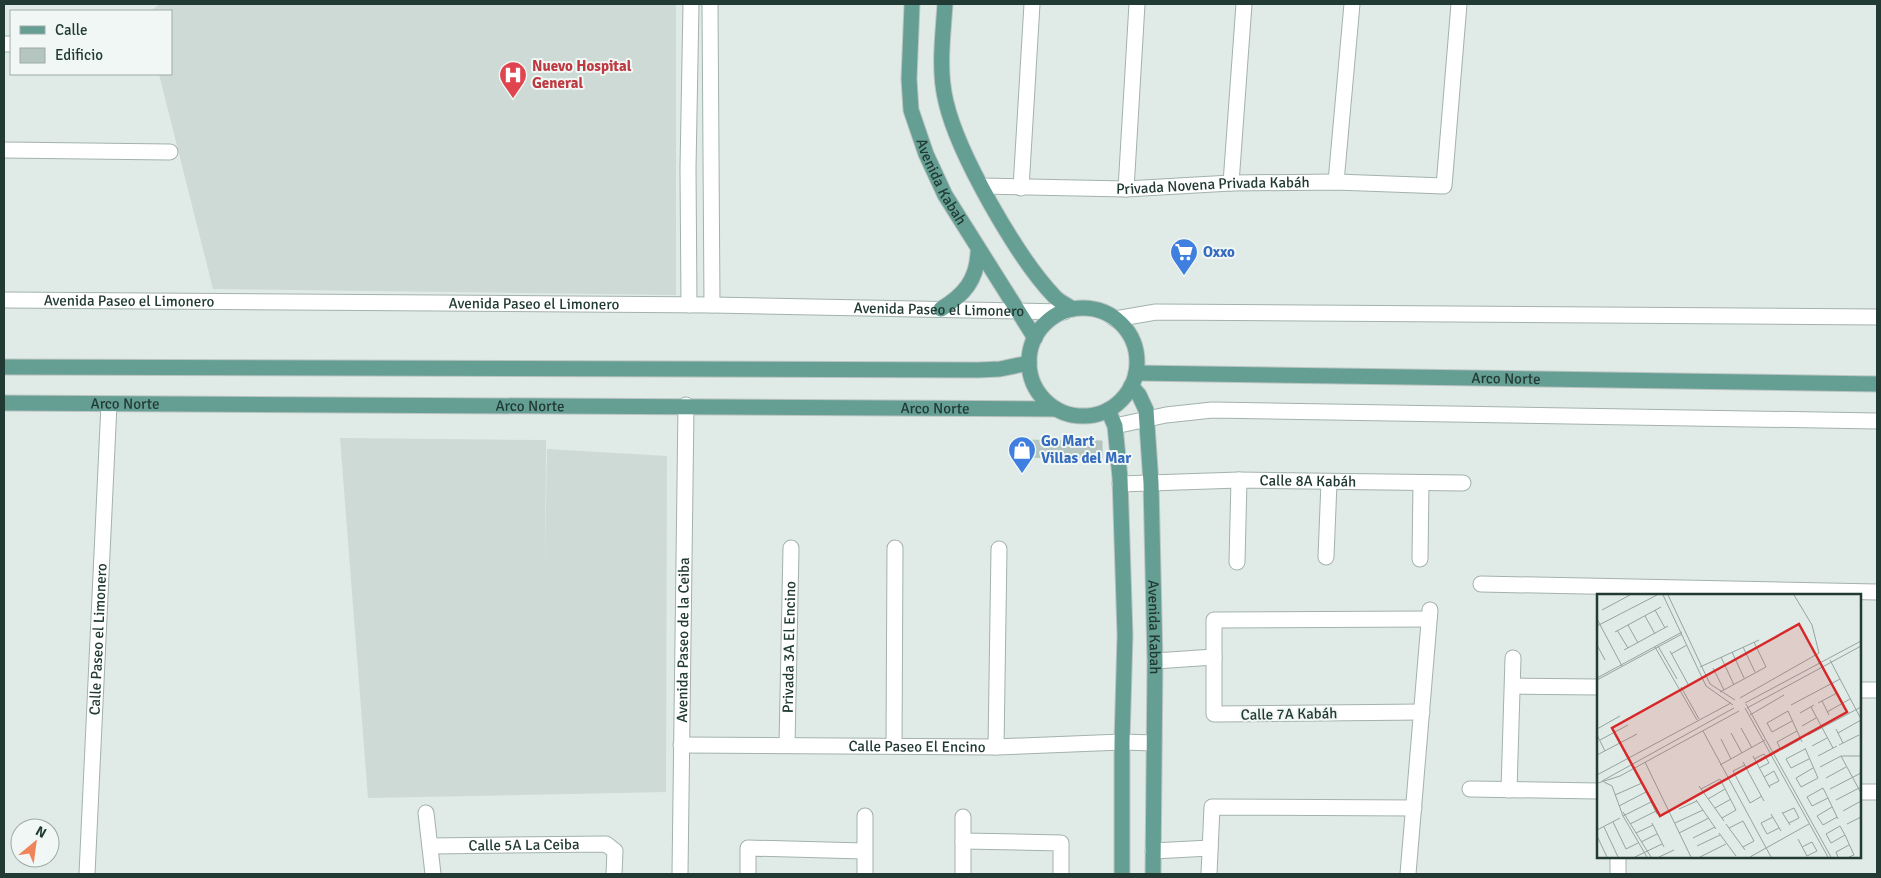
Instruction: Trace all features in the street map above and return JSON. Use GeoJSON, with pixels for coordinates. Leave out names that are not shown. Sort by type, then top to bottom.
{"type":"FeatureCollection","features":[{"type":"Feature","properties":{"kind":"main road","name":"Avenida Kabah"},"geometry":{"type":"LineString","coordinates":[[912,4],[909,79],[911,110],[915,125],[944,195],[978,252],[1035,338]]}},
{"type":"Feature","properties":{"kind":"main road"},"geometry":{"type":"LineString","coordinates":[[945,4],[942,50],[945,101],[953,128],[982,186],[1032,270],[1068,310]]}},
{"type":"Feature","properties":{"kind":"main road"},"geometry":{"type":"LineString","coordinates":[[941,309],[967,288],[976,272],[978,252]]}},
{"type":"Feature","properties":{"kind":"main road"},"geometry":{"type":"LineString","coordinates":[[1088,308],[1102,312],[1115,319],[1126,330],[1134,343],[1137,358],[1134,380],[1118,404],[1108,410],[1088,416],[1056,409],[1034,385],[1029,364],[1035,338],[1042,327],[1068,310],[1088,308]]}},
{"type":"Feature","properties":{"kind":"main road"},"geometry":{"type":"LineString","coordinates":[[4,367],[978,370],[1008,368],[1029,364]]}},
{"type":"Feature","properties":{"kind":"main road","name":"Avenida Kabah"},"geometry":{"type":"LineString","coordinates":[[1134,380],[1147,420],[1151,484],[1155,661],[1153,874]]}},
{"type":"Feature","properties":{"kind":"main road","name":"Arco Norte"},"geometry":{"type":"LineString","coordinates":[[1134,380],[1877,384]]}},
{"type":"Feature","properties":{"kind":"main road","name":"Arco Norte"},"geometry":{"type":"LineString","coordinates":[[4,403],[686,405],[1056,409]]}},
{"type":"Feature","properties":{"kind":"main road","name":"Avenida Kabah"},"geometry":{"type":"LineString","coordinates":[[1108,410],[1115,426],[1120,484],[1124,635],[1122,874]]}},
{"type":"Feature","properties":{"kind":"street"},"geometry":{"type":"LineString","coordinates":[[689,305],[688,168],[691,4]]}},
{"type":"Feature","properties":{"kind":"street"},"geometry":{"type":"LineString","coordinates":[[710,4],[712,305]]}},
{"type":"Feature","properties":{"kind":"street"},"geometry":{"type":"LineString","coordinates":[[1021,188],[1032,4]]}},
{"type":"Feature","properties":{"kind":"street"},"geometry":{"type":"LineString","coordinates":[[1126,189],[1136,4]]}},
{"type":"Feature","properties":{"kind":"street"},"geometry":{"type":"LineString","coordinates":[[1231,183],[1244,4]]}},
{"type":"Feature","properties":{"kind":"street"},"geometry":{"type":"LineString","coordinates":[[1336,182],[1352,4]]}},
{"type":"Feature","properties":{"kind":"street","name":"Privada Novena Privada Kabáh"},"geometry":{"type":"LineString","coordinates":[[982,186],[1126,189],[1231,183],[1336,182],[1444,186],[1459,4]]}},
{"type":"Feature","properties":{"kind":"street"},"geometry":{"type":"LineString","coordinates":[[4,150],[170,152]]}},
{"type":"Feature","properties":{"kind":"street","name":"Avenida Paseo el Limonero"},"geometry":{"type":"LineString","coordinates":[[4,300],[712,305],[1017,311],[1068,310]]}},
{"type":"Feature","properties":{"kind":"street"},"geometry":{"type":"LineString","coordinates":[[1115,319],[1156,312],[1877,317]]}},
{"type":"Feature","properties":{"kind":"street","name":"Calle Paseo el Limonero"},"geometry":{"type":"LineString","coordinates":[[87,874],[109,404]]}},
{"type":"Feature","properties":{"kind":"street","name":"Avenida Paseo de la Ceiba"},"geometry":{"type":"LineString","coordinates":[[680,874],[686,405]]}},
{"type":"Feature","properties":{"kind":"street"},"geometry":{"type":"LineString","coordinates":[[1115,426],[1166,415],[1212,410],[1877,421]]}},
{"type":"Feature","properties":{"kind":"street"},"geometry":{"type":"LineString","coordinates":[[1237,562],[1239,480]]}},
{"type":"Feature","properties":{"kind":"street","name":"Calle 8A Kabáh"},"geometry":{"type":"LineString","coordinates":[[1120,484],[1239,480],[1463,483]]}},
{"type":"Feature","properties":{"kind":"street"},"geometry":{"type":"LineString","coordinates":[[1326,557],[1329,482]]}},
{"type":"Feature","properties":{"kind":"street"},"geometry":{"type":"LineString","coordinates":[[1420,560],[1421,483]]}},
{"type":"Feature","properties":{"kind":"street","name":"Privada 3A El Encino"},"geometry":{"type":"LineString","coordinates":[[787,745],[791,548]]}},
{"type":"Feature","properties":{"kind":"street"},"geometry":{"type":"LineString","coordinates":[[894,746],[895,548]]}},
{"type":"Feature","properties":{"kind":"street"},"geometry":{"type":"LineString","coordinates":[[996,747],[999,548]]}},
{"type":"Feature","properties":{"kind":"street"},"geometry":{"type":"LineString","coordinates":[[1480,584],[1877,592]]}},
{"type":"Feature","properties":{"kind":"street","name":"Calle 7A Kabáh"},"geometry":{"type":"LineString","coordinates":[[1408,874],[1422,712],[1429,615],[1214,620],[1214,714],[1422,712]]}},
{"type":"Feature","properties":{"kind":"street"},"geometry":{"type":"LineString","coordinates":[[1155,661],[1214,657]]}},
{"type":"Feature","properties":{"kind":"street"},"geometry":{"type":"LineString","coordinates":[[1509,790],[1513,658]]}},
{"type":"Feature","properties":{"kind":"street"},"geometry":{"type":"LineString","coordinates":[[1513,686],[1597,688]]}},
{"type":"Feature","properties":{"kind":"street"},"geometry":{"type":"LineString","coordinates":[[1861,690],[1877,690]]}},
{"type":"Feature","properties":{"kind":"street","name":"Calle Paseo El Encino"},"geometry":{"type":"LineString","coordinates":[[681,745],[996,747],[1122,742],[1154,744]]}},
{"type":"Feature","properties":{"kind":"street"},"geometry":{"type":"LineString","coordinates":[[1470,789],[1597,791]]}},
{"type":"Feature","properties":{"kind":"street"},"geometry":{"type":"LineString","coordinates":[[1861,792],[1877,792]]}},
{"type":"Feature","properties":{"kind":"street"},"geometry":{"type":"LineString","coordinates":[[1209,874],[1212,807],[1414,808]]}},
{"type":"Feature","properties":{"kind":"street"},"geometry":{"type":"LineString","coordinates":[[426,813],[433,874]]}},
{"type":"Feature","properties":{"kind":"street"},"geometry":{"type":"LineString","coordinates":[[865,816],[865,874]]}},
{"type":"Feature","properties":{"kind":"street"},"geometry":{"type":"LineString","coordinates":[[963,817],[963,874]]}},
{"type":"Feature","properties":{"kind":"street"},"geometry":{"type":"LineString","coordinates":[[963,841],[1061,843],[1061,874]]}},
{"type":"Feature","properties":{"kind":"street","name":"Calle 5A La Ceiba"},"geometry":{"type":"LineString","coordinates":[[430,846],[606,844],[615,851],[614,874]]}},
{"type":"Feature","properties":{"kind":"street"},"geometry":{"type":"LineString","coordinates":[[748,874],[748,848],[864,850]]}},
{"type":"Feature","properties":{"kind":"street"},"geometry":{"type":"LineString","coordinates":[[1153,851],[1210,848]]}},
{"type":"Feature","properties":{"kind":"street"},"geometry":{"type":"LineString","coordinates":[[1618,858],[1618,874]]}},
{"type":"Feature","properties":{"kind":"shaded area"},"geometry":{"type":"Polygon","coordinates":[[[160,4],[676,4],[676,295],[213,289],[159,75],[172,75],[172,10],[151,10],[160,4]]]}},
{"type":"Feature","properties":{"kind":"shaded area"},"geometry":{"type":"Polygon","coordinates":[[[340,438],[546,440],[545,572],[547,449],[667,456],[666,792],[368,798],[340,438]]]}},
{"type":"Feature","properties":{"kind":"building"},"geometry":{"type":"Polygon","coordinates":[[[1016,440],[1102,441],[1102,458],[1015,457],[1016,440]]]}},
{"type":"Feature","properties":{"kind":"place","name":"Nuevo Hospital General"},"geometry":{"type":"Point","coordinates":[513,99]}},
{"type":"Feature","properties":{"kind":"place","name":"Oxxo"},"geometry":{"type":"Point","coordinates":[1184,276]}},
{"type":"Feature","properties":{"kind":"place","name":"Go Mart Villas del Mar"},"geometry":{"type":"Point","coordinates":[1022,474]}}]}
